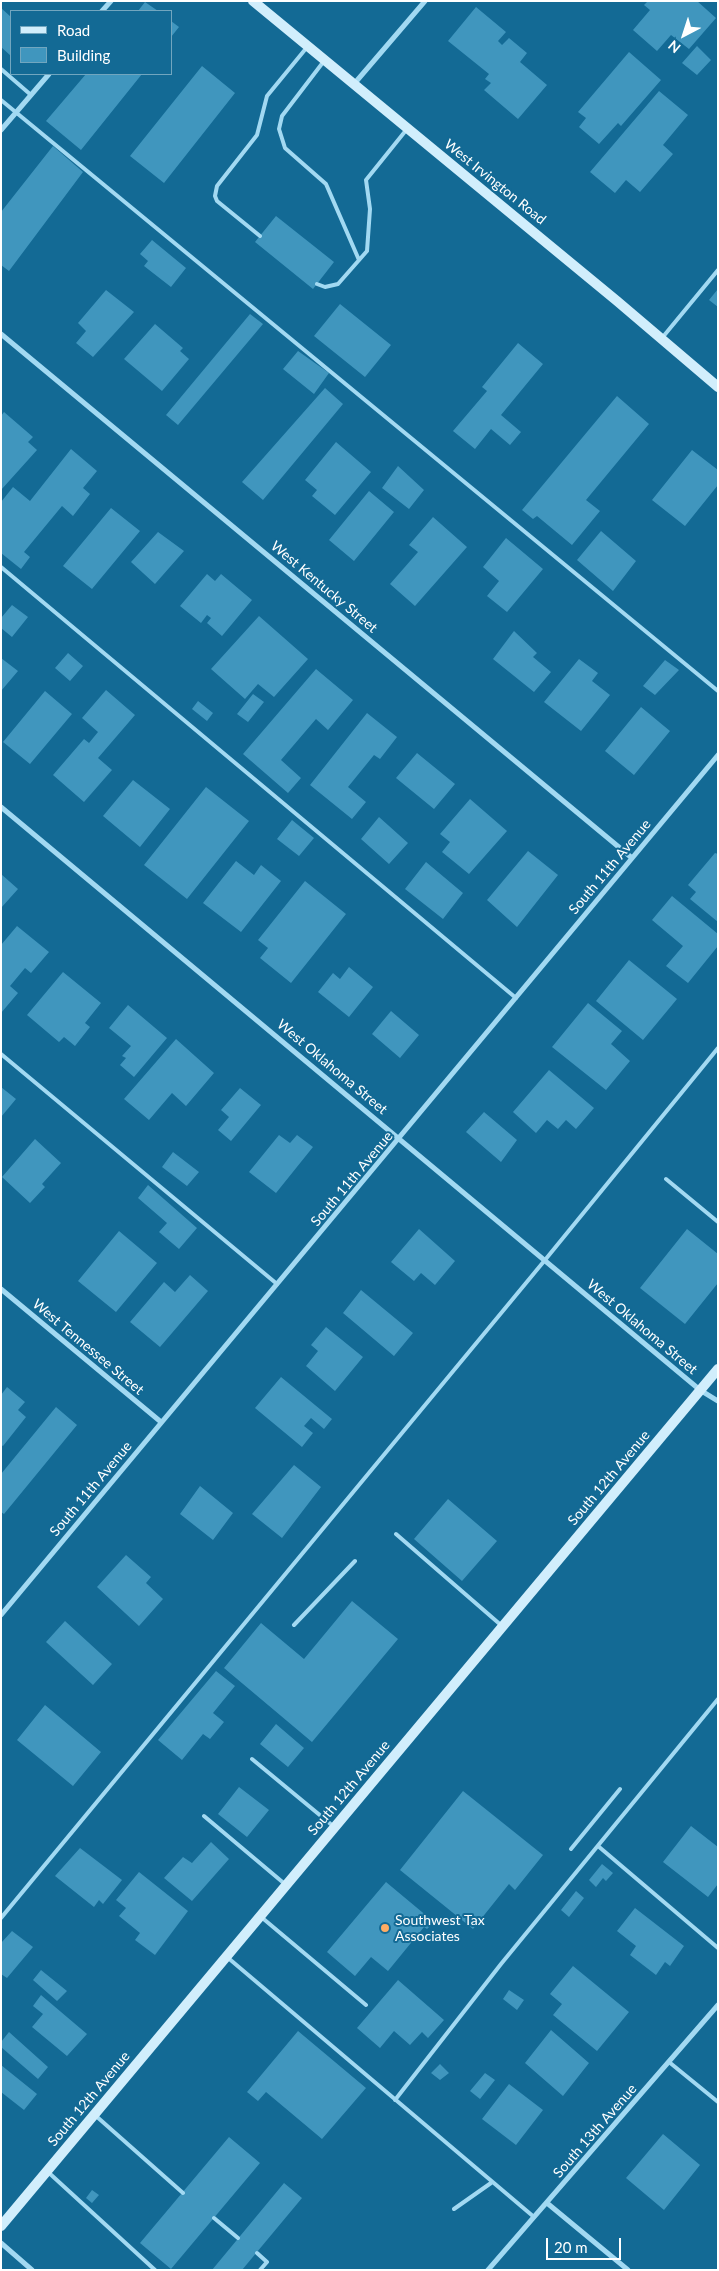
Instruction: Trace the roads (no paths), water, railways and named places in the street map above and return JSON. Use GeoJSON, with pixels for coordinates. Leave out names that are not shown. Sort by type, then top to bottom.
{"type":"FeatureCollection","features":[{"type":"Feature","properties":{"kind":"main road","name":"West Irvington Road"},"geometry":{"type":"LineString","coordinates":[[253,1],[718,386]]}},
{"type":"Feature","properties":{"kind":"main road","name":"South 12th Avenue"},"geometry":{"type":"LineString","coordinates":[[1,2226],[718,1369]]}},
{"type":"Feature","properties":{"kind":"street"},"geometry":{"type":"LineString","coordinates":[[354,84],[425,1]]}},
{"type":"Feature","properties":{"kind":"street"},"geometry":{"type":"LineString","coordinates":[[1,130],[48,75]]}},
{"type":"Feature","properties":{"kind":"street","name":"West Kentucky Street"},"geometry":{"type":"LineString","coordinates":[[1,334],[632,858]]}},
{"type":"Feature","properties":{"kind":"street","name":"South 11th Avenue"},"geometry":{"type":"LineString","coordinates":[[1,1615],[400,1139],[718,755]]}},
{"type":"Feature","properties":{"kind":"street","name":"West Oklahoma Street"},"geometry":{"type":"LineString","coordinates":[[1,807],[700,1390],[718,1401]]}},
{"type":"Feature","properties":{"kind":"street","name":"West Tennessee Street"},"geometry":{"type":"LineString","coordinates":[[1,1289],[161,1422]]}},
{"type":"Feature","properties":{"kind":"street","name":"South 13th Avenue"},"geometry":{"type":"LineString","coordinates":[[488,2270],[718,2005]]}},
{"type":"Feature","properties":{"kind":"street"},"geometry":{"type":"LineString","coordinates":[[547,2203],[628,2270]]}},
{"type":"Feature","properties":{"kind":"street"},"geometry":{"type":"LineString","coordinates":[[1,2244],[32,2270]]}},
{"type":"Feature","properties":{"kind":"lane"},"geometry":{"type":"LineString","coordinates":[[260,236],[217,201],[215,196],[217,186],[257,134],[267,96],[308,46]]}},
{"type":"Feature","properties":{"kind":"lane"},"geometry":{"type":"LineString","coordinates":[[325,60],[282,116],[279,129],[285,148],[326,184],[359,260]]}},
{"type":"Feature","properties":{"kind":"lane"},"geometry":{"type":"LineString","coordinates":[[1,69],[31,95]]}},
{"type":"Feature","properties":{"kind":"lane"},"geometry":{"type":"LineString","coordinates":[[1,100],[718,691]]}},
{"type":"Feature","properties":{"kind":"lane"},"geometry":{"type":"LineString","coordinates":[[317,284],[325,287],[338,284],[367,251],[370,209],[366,180],[408,128]]}},
{"type":"Feature","properties":{"kind":"lane"},"geometry":{"type":"LineString","coordinates":[[661,339],[718,270]]}},
{"type":"Feature","properties":{"kind":"lane"},"geometry":{"type":"LineString","coordinates":[[1,567],[516,998]]}},
{"type":"Feature","properties":{"kind":"lane"},"geometry":{"type":"LineString","coordinates":[[1,1918],[718,1048]]}},
{"type":"Feature","properties":{"kind":"lane"},"geometry":{"type":"LineString","coordinates":[[1,1054],[277,1284]]}},
{"type":"Feature","properties":{"kind":"lane"},"geometry":{"type":"LineString","coordinates":[[666,1179],[718,1222]]}},
{"type":"Feature","properties":{"kind":"lane"},"geometry":{"type":"LineString","coordinates":[[396,1534],[503,1626]]}},
{"type":"Feature","properties":{"kind":"lane"},"geometry":{"type":"LineString","coordinates":[[294,1625],[355,1561]]}},
{"type":"Feature","properties":{"kind":"lane"},"geometry":{"type":"LineString","coordinates":[[394,2100],[718,1699]]}},
{"type":"Feature","properties":{"kind":"lane"},"geometry":{"type":"LineString","coordinates":[[252,1759],[335,1827]]}},
{"type":"Feature","properties":{"kind":"lane"},"geometry":{"type":"LineString","coordinates":[[571,1849],[620,1789]]}},
{"type":"Feature","properties":{"kind":"lane"},"geometry":{"type":"LineString","coordinates":[[204,1816],[286,1885]]}},
{"type":"Feature","properties":{"kind":"lane"},"geometry":{"type":"LineString","coordinates":[[598,1846],[718,1948]]}},
{"type":"Feature","properties":{"kind":"lane"},"geometry":{"type":"LineString","coordinates":[[260,1916],[366,2005]]}},
{"type":"Feature","properties":{"kind":"lane"},"geometry":{"type":"LineString","coordinates":[[226,1956],[534,2217]]}},
{"type":"Feature","properties":{"kind":"lane"},"geometry":{"type":"LineString","coordinates":[[670,2062],[718,2102]]}},
{"type":"Feature","properties":{"kind":"lane"},"geometry":{"type":"LineString","coordinates":[[94,2114],[183,2192]]}},
{"type":"Feature","properties":{"kind":"lane"},"geometry":{"type":"LineString","coordinates":[[47,2171],[155,2270]]}},
{"type":"Feature","properties":{"kind":"lane"},"geometry":{"type":"LineString","coordinates":[[454,2209],[492,2183]]}},
{"type":"Feature","properties":{"kind":"lane"},"geometry":{"type":"LineString","coordinates":[[214,2218],[238,2238]]}},
{"type":"Feature","properties":{"kind":"lane"},"geometry":{"type":"LineString","coordinates":[[257,2253],[267,2262],[260,2270]]}},
{"type":"Feature","properties":{"kind":"place","name":"Southwest Tax Associates"},"geometry":{"type":"Point","coordinates":[385,1928]}}]}
